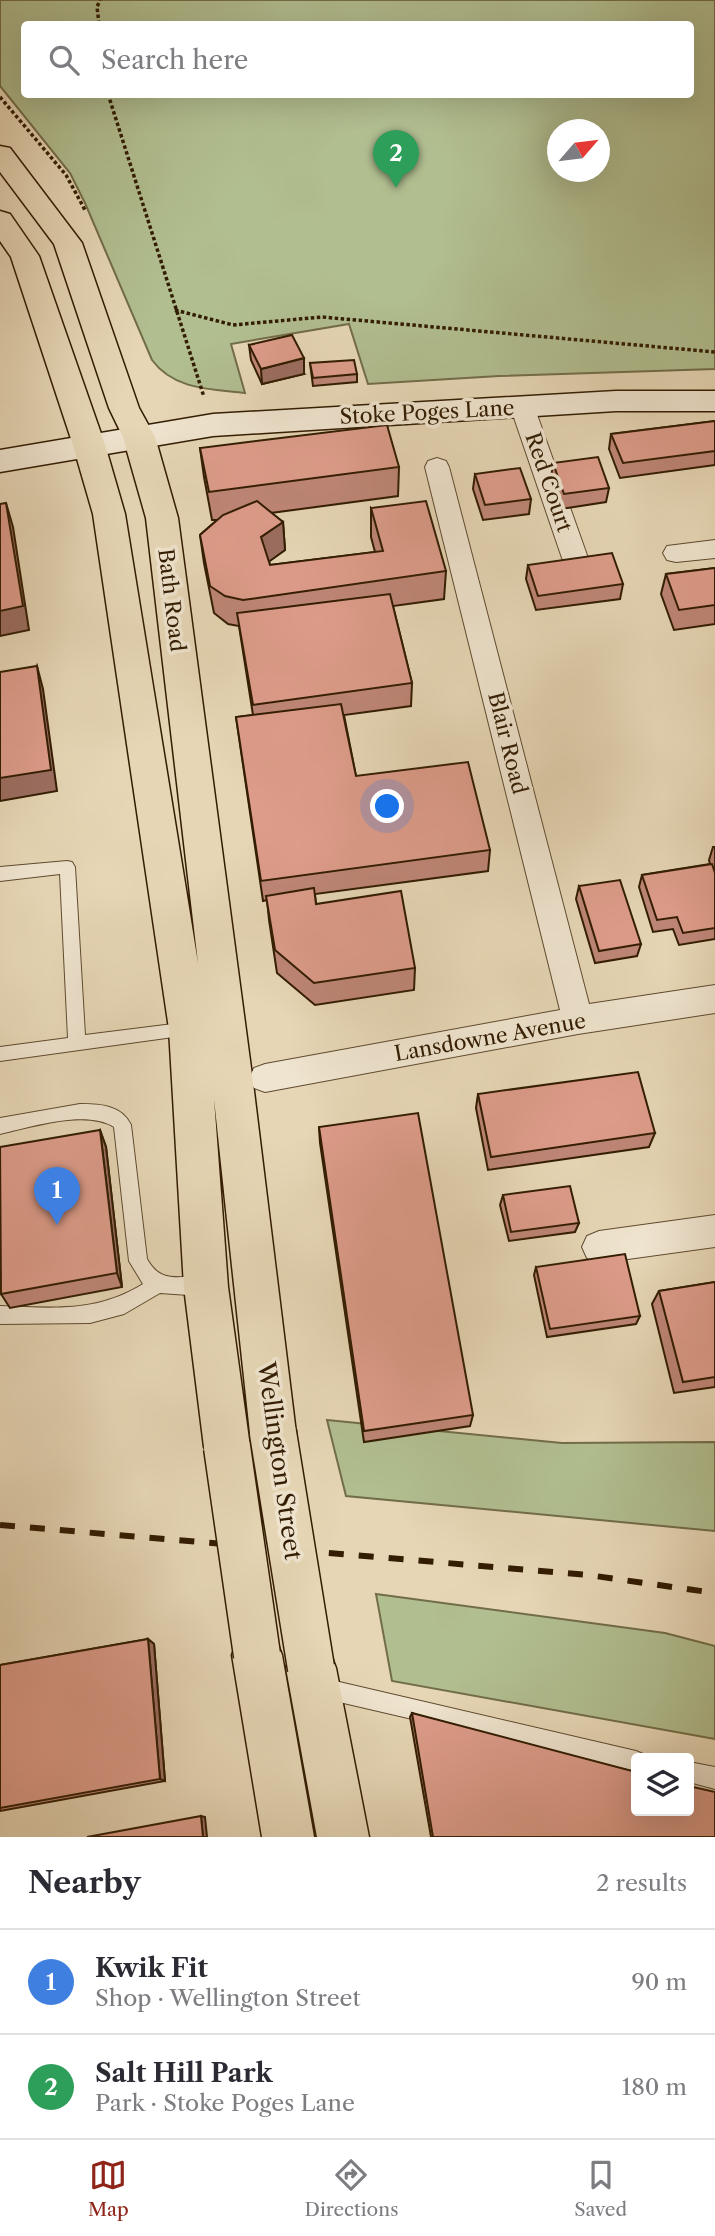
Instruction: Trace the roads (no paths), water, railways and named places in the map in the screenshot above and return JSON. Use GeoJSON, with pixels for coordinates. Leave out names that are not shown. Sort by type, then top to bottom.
{"type":"FeatureCollection","features":[{"type":"Feature","properties":{"kind":"main road","name":"Bath Road"},"geometry":{"type":"LineString","coordinates":[[0,154],[68,243],[124,408],[139,437],[162,518],[249,1080]]}},
{"type":"Feature","properties":{"kind":"main road"},"geometry":{"type":"LineString","coordinates":[[0,220],[25,256],[89,445],[109,514],[189,1029],[206,1287],[226,1447],[257,1655],[288,1837]]}},
{"type":"Feature","properties":{"kind":"main road","name":"Wellington Street"},"geometry":{"type":"LineString","coordinates":[[249,1080],[273,1433],[312,1677],[343,1837]]}},
{"type":"Feature","properties":{"kind":"street","name":"Stoke Poges Lane"},"geometry":{"type":"LineString","coordinates":[[0,461],[213,425],[616,401],[715,401]]}},
{"type":"Feature","properties":{"kind":"street","name":"Red Court"},"geometry":{"type":"LineString","coordinates":[[522,406],[575,558]]}},
{"type":"Feature","properties":{"kind":"street","name":"Blair Road"},"geometry":{"type":"LineString","coordinates":[[437,467],[578,1020]]}},
{"type":"Feature","properties":{"kind":"street"},"geometry":{"type":"LineString","coordinates":[[676,553],[715,549]]}},
{"type":"Feature","properties":{"kind":"street","name":"Red Court"},"geometry":{"type":"LineString","coordinates":[[548,563],[602,556]]}},
{"type":"Feature","properties":{"kind":"street","name":"Lansdowne Avenue"},"geometry":{"type":"LineString","coordinates":[[249,1080],[578,1020],[715,999]]}},
{"type":"Feature","properties":{"kind":"street"},"geometry":{"type":"LineString","coordinates":[[599,1247],[715,1231]]}},
{"type":"Feature","properties":{"kind":"lane"},"geometry":{"type":"LineString","coordinates":[[0,874],[67,867],[76,1044]]}},
{"type":"Feature","properties":{"kind":"lane"},"geometry":{"type":"LineString","coordinates":[[0,1054],[189,1029]]}},
{"type":"Feature","properties":{"kind":"lane"},"geometry":{"type":"LineString","coordinates":[[0,1126],[79,1112],[108,1115],[120,1121],[125,1131],[138,1261],[146,1277],[157,1285],[206,1287]]}},
{"type":"Feature","properties":{"kind":"lane"},"geometry":{"type":"LineString","coordinates":[[0,1315],[47,1316],[105,1312],[139,1297],[157,1285]]}},
{"type":"Feature","properties":{"kind":"lane"},"geometry":{"type":"LineString","coordinates":[[312,1677],[631,1759]]}},
{"type":"Feature","properties":{"kind":"lane"},"geometry":{"type":"LineString","coordinates":[[694,1773],[715,1778]]}},
{"type":"Feature","properties":{"kind":"railway"},"geometry":{"type":"LineString","coordinates":[[0,1525],[588,1575],[715,1593]]}},
{"type":"Feature","properties":{"kind":"place","name":"Salt Hill Park"},"geometry":{"type":"Point","coordinates":[396,188]}},
{"type":"Feature","properties":{"kind":"place","name":"Kwik Fit"},"geometry":{"type":"Point","coordinates":[57,1225]}}]}
